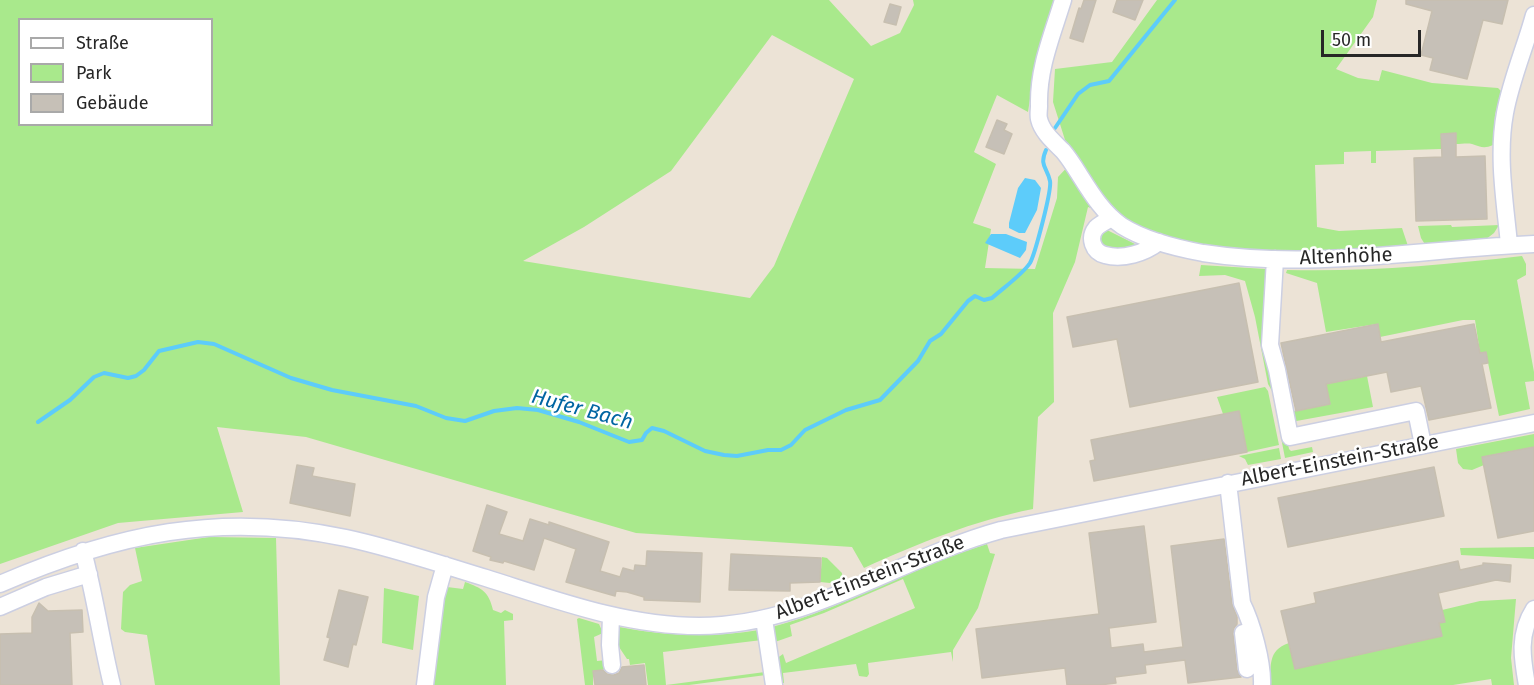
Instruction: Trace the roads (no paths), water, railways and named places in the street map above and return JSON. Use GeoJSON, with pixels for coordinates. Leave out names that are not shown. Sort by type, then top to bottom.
{"type":"FeatureCollection","features":[{"type":"Feature","properties":{"kind":"street","name":"Altenhöhe"},"geometry":{"type":"LineString","coordinates":[[1063,0],[1042,65],[1039,120],[1050,138],[1065,153],[1093,195],[1112,218],[1133,232],[1183,249],[1275,259],[1380,256],[1509,244],[1534,244]]}},
{"type":"Feature","properties":{"kind":"street"},"geometry":{"type":"LineString","coordinates":[[1509,244],[1502,151],[1503,122],[1534,15]]}},
{"type":"Feature","properties":{"kind":"street"},"geometry":{"type":"LineString","coordinates":[[1112,218],[1094,231],[1093,246],[1100,253],[1114,256],[1131,255],[1146,252],[1159,242]]}},
{"type":"Feature","properties":{"kind":"street"},"geometry":{"type":"LineString","coordinates":[[1275,259],[1275,279],[1270,306],[1270,345],[1290,437],[1416,411],[1423,445]]}},
{"type":"Feature","properties":{"kind":"street","name":"Albert-Einstein-Straße"},"geometry":{"type":"LineString","coordinates":[[0,584],[83,551],[124,540],[168,531],[257,526],[304,530],[345,537],[611,616],[693,626],[729,624],[764,619],[821,601],[940,550],[980,536],[1040,521],[1534,423]]}},
{"type":"Feature","properties":{"kind":"street"},"geometry":{"type":"LineString","coordinates":[[1228,483],[1247,669]]}},
{"type":"Feature","properties":{"kind":"street"},"geometry":{"type":"LineString","coordinates":[[83,551],[98,609],[100,637],[112,685]]}},
{"type":"Feature","properties":{"kind":"street"},"geometry":{"type":"LineString","coordinates":[[425,685],[436,597],[445,565]]}},
{"type":"Feature","properties":{"kind":"street"},"geometry":{"type":"LineString","coordinates":[[0,607],[46,587],[89,574]]}},
{"type":"Feature","properties":{"kind":"street"},"geometry":{"type":"LineString","coordinates":[[1242,603],[1251,620],[1262,674],[1262,685]]}},
{"type":"Feature","properties":{"kind":"street"},"geometry":{"type":"LineString","coordinates":[[1527,685],[1522,652],[1523,637],[1534,609]]}},
{"type":"Feature","properties":{"kind":"street"},"geometry":{"type":"LineString","coordinates":[[611,616],[612,665]]}},
{"type":"Feature","properties":{"kind":"street"},"geometry":{"type":"LineString","coordinates":[[764,619],[774,685]]}},
{"type":"Feature","properties":{"kind":"water"},"geometry":{"type":"Polygon","coordinates":[[[1025,178],[1035,180],[1041,188],[1037,210],[1025,233],[1019,233],[1009,228],[1009,223],[1018,188],[1025,178]]]}},
{"type":"Feature","properties":{"kind":"water"},"geometry":{"type":"Polygon","coordinates":[[[991,234],[1006,234],[1027,242],[1026,250],[1020,258],[985,243],[991,234]]]}},
{"type":"Feature","properties":{"kind":"waterway","name":"Hufer Bach"},"geometry":{"type":"LineString","coordinates":[[1055,128],[1078,94],[1090,85],[1109,81],[1175,0]]}},
{"type":"Feature","properties":{"kind":"waterway","name":"Hufer Bach"},"geometry":{"type":"LineString","coordinates":[[38,422],[70,400],[94,377],[104,373],[128,378],[136,376],[144,370],[159,351],[198,342],[214,344],[291,378],[332,390],[416,406],[446,418],[465,421],[494,411],[517,408],[538,410],[579,422],[629,442],[642,440],[652,428],[664,431],[705,451],[724,455],[737,456],[781,450],[791,445],[805,430],[846,410],[880,400],[918,361],[930,341],[941,334],[968,301],[975,296],[984,300],[992,298],[1027,268],[1036,248],[1050,187],[1043,163],[1046,150]]}}]}
